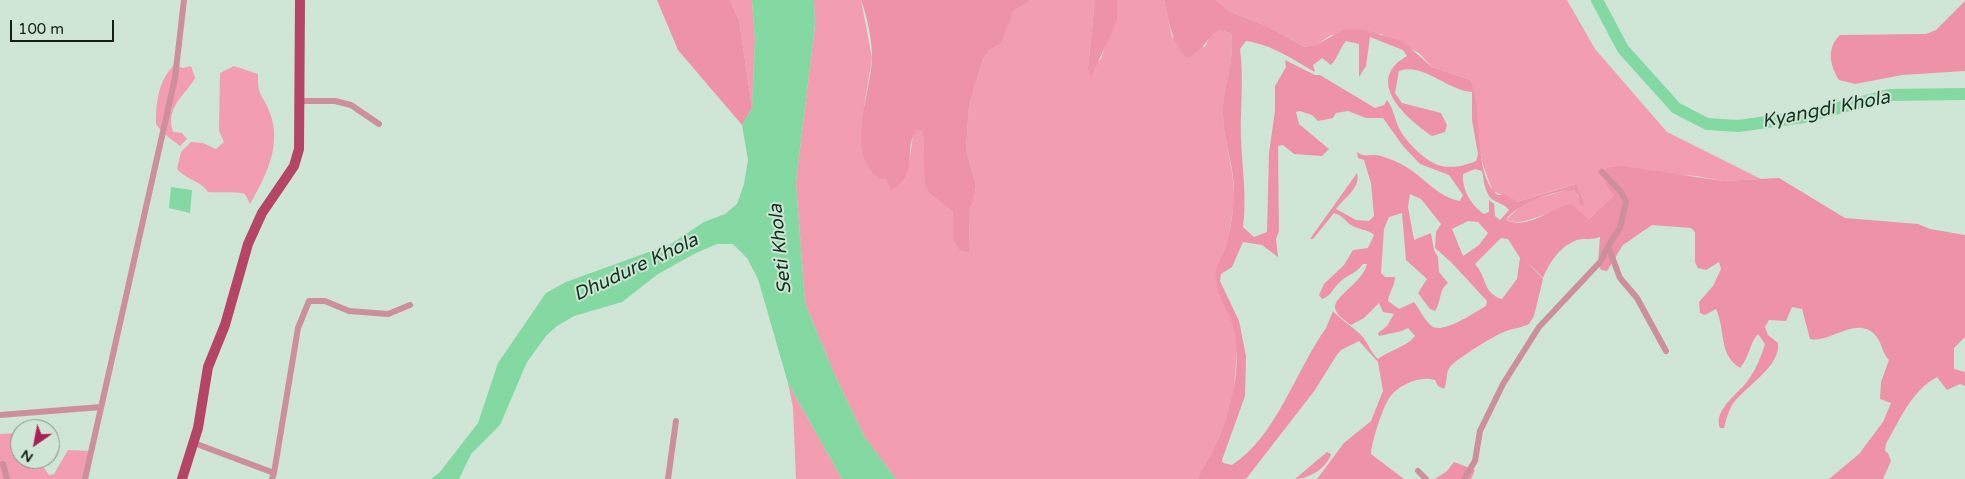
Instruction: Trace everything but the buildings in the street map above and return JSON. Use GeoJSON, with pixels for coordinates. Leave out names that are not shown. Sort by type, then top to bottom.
{"type":"FeatureCollection","features":[{"type":"Feature","properties":{"kind":"main road"},"geometry":{"type":"LineString","coordinates":[[182,479],[194,443],[207,370],[225,325],[248,244],[262,213],[296,161],[300,137],[300,0]]}},
{"type":"Feature","properties":{"kind":"street"},"geometry":{"type":"LineString","coordinates":[[86,479],[176,78],[184,0]]}},
{"type":"Feature","properties":{"kind":"street"},"geometry":{"type":"LineString","coordinates":[[300,101],[335,101],[351,105],[379,124]]}},
{"type":"Feature","properties":{"kind":"street"},"geometry":{"type":"LineString","coordinates":[[1464,479],[1475,461],[1480,431],[1503,384],[1539,327],[1601,261],[1620,228],[1626,202],[1621,192],[1602,172]]}},
{"type":"Feature","properties":{"kind":"street"},"geometry":{"type":"LineString","coordinates":[[1608,246],[1620,278],[1637,298],[1666,351]]}},
{"type":"Feature","properties":{"kind":"street"},"geometry":{"type":"LineString","coordinates":[[194,443],[273,476],[298,328],[309,301],[314,299],[325,301],[349,311],[388,314],[410,305]]}},
{"type":"Feature","properties":{"kind":"street"},"geometry":{"type":"LineString","coordinates":[[0,415],[101,407]]}},
{"type":"Feature","properties":{"kind":"street"},"geometry":{"type":"LineString","coordinates":[[668,479],[676,421]]}},
{"type":"Feature","properties":{"kind":"street"},"geometry":{"type":"LineString","coordinates":[[3,464],[7,479]]}},
{"type":"Feature","properties":{"kind":"street"},"geometry":{"type":"LineString","coordinates":[[1418,471],[1426,479]]}},
{"type":"Feature","properties":{"kind":"shaded area"},"geometry":{"type":"Polygon","coordinates":[[[657,0],[730,0],[739,20],[752,108],[742,125],[678,50],[657,0]]]}},
{"type":"Feature","properties":{"kind":"shaded area"},"geometry":{"type":"Polygon","coordinates":[[[730,0],[752,0],[755,40],[752,108],[739,20],[730,0]]]}},
{"type":"Feature","properties":{"kind":"shaded area"},"geometry":{"type":"Polygon","coordinates":[[[814,0],[861,0],[872,58],[864,107],[908,171],[913,135],[917,128],[923,132],[924,152],[931,195],[953,212],[953,239],[969,252],[970,208],[974,200],[976,186],[966,149],[969,106],[983,59],[989,50],[1001,44],[1012,11],[1031,0],[1095,0],[1088,68],[1101,59],[1106,43],[1117,21],[1117,0],[1164,0],[1172,37],[1205,47],[1210,36],[1218,30],[1231,33],[1232,53],[1223,116],[1234,186],[1234,198],[1225,252],[1216,276],[1235,332],[1237,349],[1233,400],[1214,451],[1198,479],[896,479],[864,436],[833,371],[805,303],[796,182],[815,25],[814,0]]]}},
{"type":"Feature","properties":{"kind":"shaded area"},"geometry":{"type":"Polygon","coordinates":[[[861,0],[1031,0],[1013,11],[1001,44],[989,50],[983,59],[969,106],[966,149],[976,186],[974,200],[970,208],[969,252],[960,250],[953,239],[953,212],[931,195],[925,186],[923,132],[917,129],[911,146],[909,169],[900,183],[891,190],[886,178],[880,179],[869,168],[863,155],[861,139],[862,122],[872,56],[869,28],[861,0]]]}},
{"type":"Feature","properties":{"kind":"shaded area"},"geometry":{"type":"Polygon","coordinates":[[[1095,0],[1117,0],[1117,21],[1091,77],[1088,68],[1095,0]]]}},
{"type":"Feature","properties":{"kind":"shaded area"},"geometry":{"type":"Polygon","coordinates":[[[1164,0],[1216,0],[1231,12],[1269,27],[1304,47],[1316,45],[1345,29],[1364,30],[1402,41],[1432,67],[1470,80],[1474,92],[1484,172],[1490,185],[1498,195],[1506,195],[1517,202],[1576,184],[1585,205],[1579,204],[1579,197],[1574,190],[1557,192],[1527,203],[1511,214],[1506,220],[1514,222],[1530,221],[1571,204],[1589,219],[1614,195],[1607,186],[1606,168],[1622,166],[1723,181],[1779,178],[1845,218],[1918,224],[1930,229],[1965,235],[1965,337],[1954,348],[1954,369],[1965,372],[1965,386],[1960,384],[1947,390],[1937,377],[1920,390],[1901,416],[1886,444],[1885,451],[1888,453],[1891,461],[1883,479],[1829,479],[1859,454],[1883,422],[1891,403],[1880,399],[1881,382],[1889,360],[1876,336],[1869,330],[1852,329],[1826,338],[1810,339],[1802,309],[1792,307],[1786,321],[1769,320],[1765,327],[1768,335],[1778,343],[1774,360],[1732,405],[1724,428],[1720,428],[1720,415],[1723,409],[1749,379],[1765,344],[1758,334],[1740,368],[1733,362],[1725,349],[1716,309],[1705,315],[1700,313],[1699,302],[1713,286],[1721,269],[1719,262],[1706,270],[1698,268],[1695,262],[1695,232],[1691,228],[1652,225],[1623,245],[1607,271],[1601,270],[1598,264],[1600,237],[1577,240],[1565,246],[1552,261],[1543,278],[1524,259],[1543,279],[1534,316],[1529,324],[1501,333],[1454,363],[1448,369],[1444,389],[1438,386],[1435,380],[1423,379],[1410,382],[1393,393],[1383,410],[1371,454],[1404,479],[1317,479],[1344,443],[1371,421],[1383,391],[1378,362],[1359,341],[1341,350],[1336,356],[1315,390],[1246,479],[1198,479],[1212,453],[1225,422],[1235,379],[1235,335],[1217,287],[1216,279],[1216,270],[1228,239],[1234,190],[1223,124],[1223,105],[1232,43],[1231,33],[1218,30],[1200,49],[1187,58],[1174,38],[1164,0]],[[1370,37],[1366,66],[1359,77],[1359,44],[1346,41],[1331,65],[1322,58],[1313,65],[1315,72],[1282,53],[1256,43],[1246,41],[1240,49],[1242,71],[1243,227],[1254,237],[1267,232],[1269,153],[1275,111],[1275,86],[1286,67],[1285,60],[1315,75],[1320,75],[1375,108],[1384,105],[1387,100],[1406,139],[1421,155],[1433,163],[1452,167],[1476,161],[1478,154],[1472,120],[1472,92],[1454,87],[1417,70],[1399,71],[1395,93],[1402,103],[1441,113],[1447,125],[1445,132],[1432,136],[1401,109],[1393,99],[1389,88],[1389,77],[1394,66],[1407,56],[1403,50],[1370,37]],[[1300,111],[1296,112],[1299,124],[1329,149],[1322,156],[1294,154],[1283,145],[1278,146],[1279,231],[1276,239],[1278,257],[1262,245],[1243,242],[1232,267],[1221,274],[1220,281],[1239,321],[1246,356],[1245,396],[1222,460],[1223,463],[1232,465],[1261,438],[1273,420],[1326,328],[1333,311],[1361,335],[1378,359],[1412,340],[1415,336],[1408,328],[1379,336],[1378,333],[1387,326],[1394,314],[1383,312],[1379,303],[1364,318],[1351,325],[1337,313],[1335,308],[1339,299],[1365,270],[1367,264],[1363,264],[1358,270],[1343,279],[1325,298],[1322,299],[1319,295],[1324,284],[1344,265],[1353,250],[1368,248],[1374,235],[1354,227],[1341,216],[1334,213],[1313,239],[1310,239],[1357,173],[1357,183],[1351,193],[1336,209],[1356,220],[1369,221],[1374,216],[1371,183],[1364,160],[1358,158],[1357,152],[1364,155],[1382,156],[1401,164],[1443,195],[1460,201],[1463,195],[1449,175],[1420,164],[1403,146],[1383,118],[1366,118],[1348,111],[1336,113],[1333,118],[1318,121],[1312,115],[1300,111]],[[1475,169],[1463,174],[1468,197],[1484,214],[1489,212],[1489,200],[1494,204],[1495,216],[1500,220],[1509,210],[1489,196],[1482,171],[1475,169]],[[1410,194],[1408,207],[1414,240],[1431,233],[1434,250],[1438,257],[1439,272],[1448,283],[1441,293],[1439,304],[1435,311],[1430,309],[1418,293],[1427,279],[1406,260],[1402,213],[1389,217],[1384,229],[1381,273],[1385,277],[1395,277],[1388,301],[1399,309],[1414,302],[1428,322],[1433,327],[1438,328],[1452,325],[1486,306],[1487,301],[1451,262],[1435,248],[1436,232],[1441,224],[1421,199],[1410,194]],[[1468,221],[1452,229],[1463,256],[1479,245],[1488,233],[1478,222],[1468,221]],[[1501,238],[1475,264],[1479,268],[1488,289],[1496,297],[1502,299],[1517,279],[1520,258],[1508,239],[1501,238]]]}},
{"type":"Feature","properties":{"kind":"shaded area"},"geometry":{"type":"Polygon","coordinates":[[[1216,0],[1567,0],[1595,49],[1667,132],[1761,179],[1723,181],[1696,176],[1654,173],[1614,195],[1589,219],[1575,209],[1521,222],[1506,220],[1525,202],[1566,190],[1574,190],[1584,205],[1575,184],[1517,202],[1493,191],[1485,172],[1480,151],[1476,101],[1470,80],[1432,67],[1419,53],[1381,34],[1331,35],[1316,45],[1304,47],[1269,27],[1231,12],[1216,0]]]}},
{"type":"Feature","properties":{"kind":"shaded area"},"geometry":{"type":"Polygon","coordinates":[[[1965,1],[1965,71],[1902,75],[1855,84],[1839,80],[1833,69],[1831,51],[1840,35],[1926,34],[1936,30],[1965,1]]]}},
{"type":"Feature","properties":{"kind":"shaded area"},"geometry":{"type":"Polygon","coordinates":[[[174,65],[183,68],[191,66],[195,78],[177,103],[172,116],[173,132],[182,133],[187,139],[180,146],[163,133],[156,124],[161,85],[174,65]]]}},
{"type":"Feature","properties":{"kind":"shaded area"},"geometry":{"type":"Polygon","coordinates":[[[234,66],[258,74],[260,91],[273,125],[273,148],[267,171],[250,204],[245,194],[208,192],[202,185],[185,176],[177,169],[181,152],[191,142],[203,143],[216,149],[224,142],[219,131],[220,73],[234,66]]]}},
{"type":"Feature","properties":{"kind":"shaded area"},"geometry":{"type":"Polygon","coordinates":[[[788,383],[842,479],[796,479],[793,407],[788,383]]]}},
{"type":"Feature","properties":{"kind":"shaded area"},"geometry":{"type":"Polygon","coordinates":[[[0,434],[10,434],[10,469],[45,469],[49,475],[54,474],[57,469],[60,469],[60,464],[68,450],[88,451],[92,460],[88,479],[0,479],[0,434]]]}},
{"type":"Feature","properties":{"kind":"shaded area"},"geometry":{"type":"Polygon","coordinates":[[[1327,452],[1331,454],[1322,468],[1311,475],[1295,479],[1327,452]]]}},
{"type":"Feature","properties":{"kind":"shaded area"},"geometry":{"type":"Polygon","coordinates":[[[1454,462],[1475,470],[1471,479],[1435,479],[1447,471],[1454,462]]]}},
{"type":"Feature","properties":{"kind":"water"},"geometry":{"type":"Polygon","coordinates":[[[752,0],[814,0],[815,25],[796,182],[805,303],[833,371],[864,436],[896,479],[842,479],[788,383],[758,279],[747,258],[733,244],[717,244],[658,274],[622,302],[574,316],[557,326],[546,336],[527,362],[500,425],[471,454],[459,479],[431,479],[440,472],[478,423],[498,363],[546,293],[566,282],[671,244],[704,222],[725,214],[737,204],[744,184],[748,160],[742,125],[752,108],[755,40],[752,0]]]}},
{"type":"Feature","properties":{"kind":"water"},"geometry":{"type":"Polygon","coordinates":[[[171,187],[192,190],[190,213],[169,208],[171,187]]]}},
{"type":"Feature","properties":{"kind":"waterway","name":"Kyangdi Khola"},"geometry":{"type":"LineString","coordinates":[[1597,0],[1623,49],[1676,108],[1707,124],[1738,126],[1804,117],[1889,95],[1965,94]]}},
{"type":"Feature","properties":{"kind":"water label","name":"Seti Khola"},"geometry":{"type":"Point","coordinates":[781,249]}},
{"type":"Feature","properties":{"kind":"water label","name":"Dhudure Khola"},"geometry":{"type":"Point","coordinates":[636,268]}}]}
